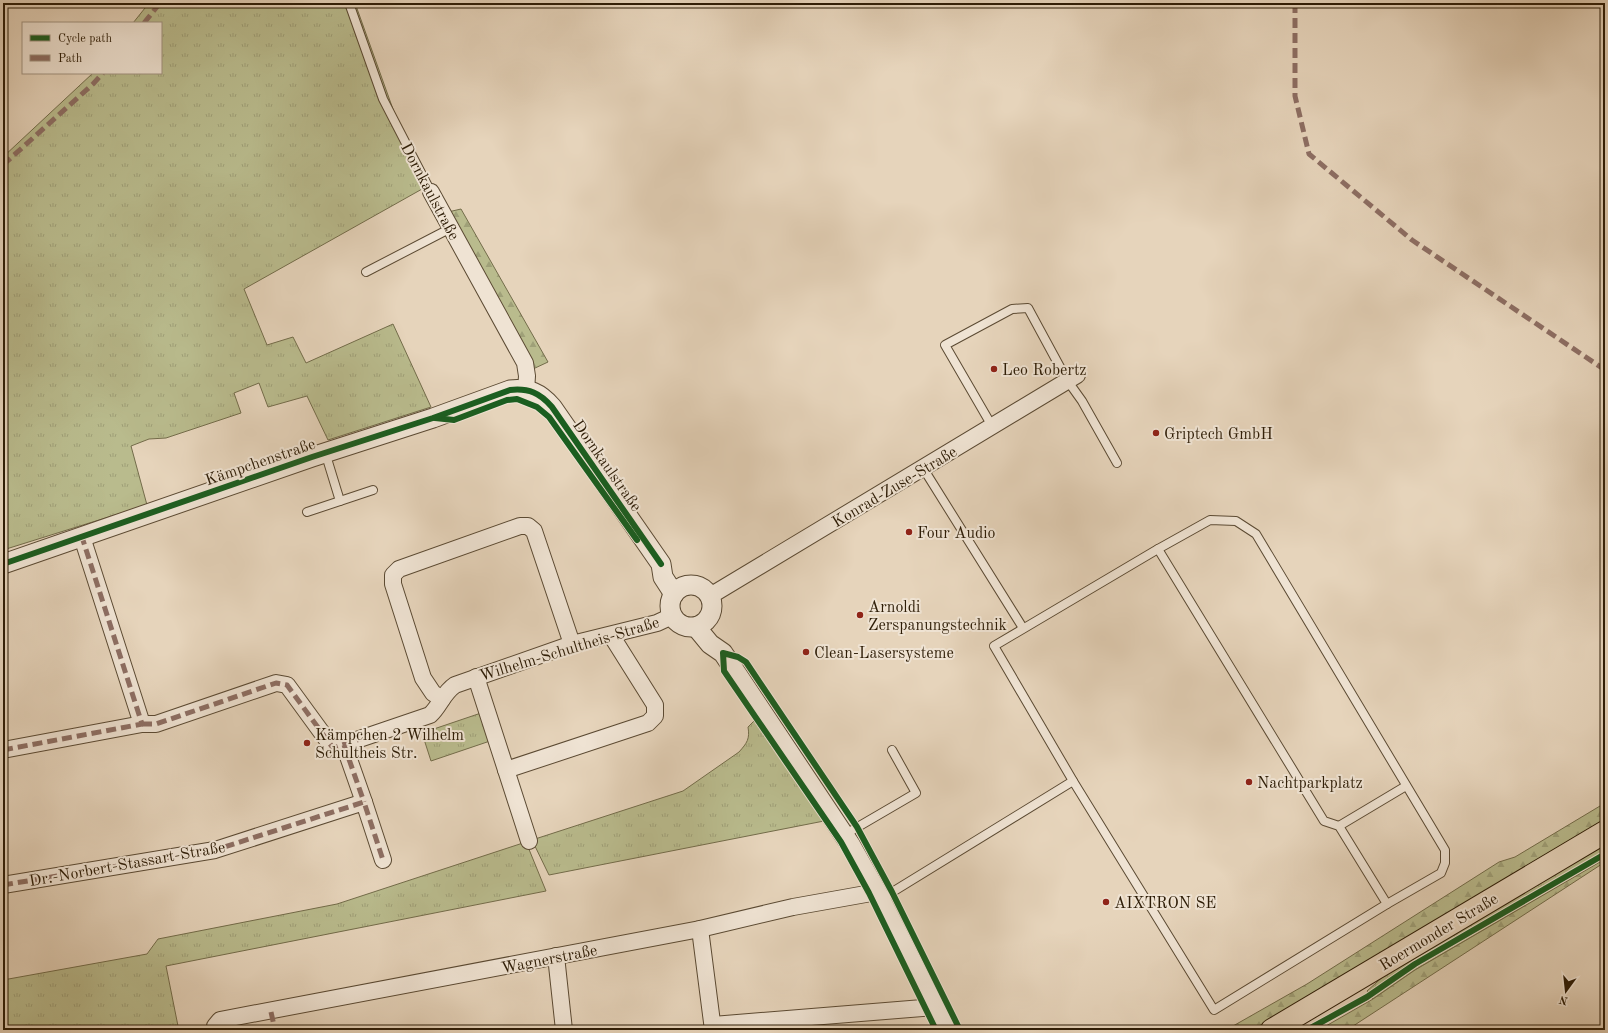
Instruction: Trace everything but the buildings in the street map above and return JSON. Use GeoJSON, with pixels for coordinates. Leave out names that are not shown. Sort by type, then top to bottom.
{"type":"FeatureCollection","features":[{"type":"Feature","properties":{"kind":"main road","name":"Roermonder Straße"},"geometry":{"type":"LineString","coordinates":[[1272,1030],[1605,832]]}},
{"type":"Feature","properties":{"kind":"street","name":"Dornkaulstraße"},"geometry":{"type":"LineString","coordinates":[[431,192],[525,363],[528,376],[526,390],[543,396],[552,407],[661,564],[663,577],[674,594]]}},
{"type":"Feature","properties":{"kind":"street","name":"Konrad-Zuse-Straße"},"geometry":{"type":"LineString","coordinates":[[711,604],[923,468],[1072,377]]}},
{"type":"Feature","properties":{"kind":"street","name":"Kämpchenstraße"},"geometry":{"type":"LineString","coordinates":[[3,564],[325,452],[433,418],[510,390],[526,390]]}},
{"type":"Feature","properties":{"kind":"street"},"geometry":{"type":"LineString","coordinates":[[442,699],[432,693],[423,678],[393,584],[393,575],[399,569],[520,526],[528,526],[534,531],[572,644]]}},
{"type":"Feature","properties":{"kind":"street"},"geometry":{"type":"LineString","coordinates":[[82,537],[142,724]]}},
{"type":"Feature","properties":{"kind":"street","name":"Dornkaulstraße"},"geometry":{"type":"LineString","coordinates":[[661,564],[673,570],[691,585]]}},
{"type":"Feature","properties":{"kind":"street"},"geometry":{"type":"LineString","coordinates":[[711,604],[706,622],[696,627],[682,625],[672,616],[670,608],[674,594],[678,589],[691,585],[705,590],[711,604],[723,653],[844,835],[879,896],[946,1030]]}},
{"type":"Feature","properties":{"kind":"street","name":"Wilhelm-Schultheis-Straße"},"geometry":{"type":"LineString","coordinates":[[344,745],[430,715],[438,708],[446,691],[455,685],[572,644],[657,623],[672,616]]}},
{"type":"Feature","properties":{"kind":"street"},"geometry":{"type":"LineString","coordinates":[[696,627],[710,644],[723,653]]}},
{"type":"Feature","properties":{"kind":"street"},"geometry":{"type":"LineString","coordinates":[[506,770],[648,724],[655,716],[655,705],[611,634]]}},
{"type":"Feature","properties":{"kind":"street"},"geometry":{"type":"LineString","coordinates":[[476,677],[529,841]]}},
{"type":"Feature","properties":{"kind":"street"},"geometry":{"type":"LineString","coordinates":[[3,750],[142,724],[156,724],[276,683],[287,685],[333,748],[344,745],[383,860]]}},
{"type":"Feature","properties":{"kind":"street","name":"Dr.-Norbert-Stassart-Straße"},"geometry":{"type":"LineString","coordinates":[[3,885],[214,850],[364,802]]}},
{"type":"Feature","properties":{"kind":"street","name":"Wagnerstraße"},"geometry":{"type":"LineString","coordinates":[[218,1025],[556,956],[700,929],[793,907],[879,896]]}},
{"type":"Feature","properties":{"kind":"street"},"geometry":{"type":"LineString","coordinates":[[700,929],[713,1028],[935,1007]]}},
{"type":"Feature","properties":{"kind":"street"},"geometry":{"type":"LineString","coordinates":[[556,956],[564,1030]]}},
{"type":"Feature","properties":{"kind":"lane","name":"Dornkaulstraße"},"geometry":{"type":"LineString","coordinates":[[349,3],[383,99],[431,192]]}},
{"type":"Feature","properties":{"kind":"lane"},"geometry":{"type":"LineString","coordinates":[[366,272],[451,228]]}},
{"type":"Feature","properties":{"kind":"lane"},"geometry":{"type":"LineString","coordinates":[[992,426],[945,345],[1012,309],[1028,308],[1072,377],[1082,401],[1117,463]]}},
{"type":"Feature","properties":{"kind":"lane"},"geometry":{"type":"LineString","coordinates":[[325,452],[340,501]]}},
{"type":"Feature","properties":{"kind":"lane"},"geometry":{"type":"LineString","coordinates":[[923,468],[1023,628]]}},
{"type":"Feature","properties":{"kind":"lane"},"geometry":{"type":"LineString","coordinates":[[307,512],[373,490]]}},
{"type":"Feature","properties":{"kind":"lane"},"geometry":{"type":"LineString","coordinates":[[1210,520],[1236,521],[1256,534],[1445,850],[1445,863],[1440,874],[1387,904],[1214,1010],[1073,781],[994,646],[1158,549],[1210,520]]}},
{"type":"Feature","properties":{"kind":"lane"},"geometry":{"type":"LineString","coordinates":[[1158,549],[1324,821],[1339,826],[1387,904]]}},
{"type":"Feature","properties":{"kind":"lane"},"geometry":{"type":"LineString","coordinates":[[844,835],[916,793],[892,750]]}},
{"type":"Feature","properties":{"kind":"lane"},"geometry":{"type":"LineString","coordinates":[[879,896],[1073,781]]}},
{"type":"Feature","properties":{"kind":"lane"},"geometry":{"type":"LineString","coordinates":[[1339,826],[1406,786]]}},
{"type":"Feature","properties":{"kind":"green space"},"geometry":{"type":"Polygon","coordinates":[[[149,3],[355,3],[394,112],[431,184],[244,289],[267,345],[293,337],[306,363],[393,324],[431,407],[328,440],[307,396],[268,407],[259,383],[234,393],[241,413],[166,438],[149,439],[131,446],[147,505],[3,550],[3,157],[92,74],[162,74],[162,22],[134,22],[149,3]]]}},
{"type":"Feature","properties":{"kind":"green space"},"geometry":{"type":"Polygon","coordinates":[[[461,209],[548,362],[533,369],[448,212],[461,209]]]}},
{"type":"Feature","properties":{"kind":"green space"},"geometry":{"type":"Polygon","coordinates":[[[484,712],[493,740],[431,761],[422,733],[484,712]]]}},
{"type":"Feature","properties":{"kind":"green space"},"geometry":{"type":"Polygon","coordinates":[[[754,721],[824,821],[549,875],[532,840],[683,791],[739,752],[747,741],[749,735],[748,727],[754,721]]]}},
{"type":"Feature","properties":{"kind":"green space"},"geometry":{"type":"Polygon","coordinates":[[[1605,803],[1605,819],[1252,1030],[1226,1030],[1307,984],[1499,862],[1515,857],[1605,803]]]}},
{"type":"Feature","properties":{"kind":"green space"},"geometry":{"type":"Polygon","coordinates":[[[526,842],[546,891],[166,966],[178,1026],[161,1030],[3,1030],[3,980],[147,954],[158,939],[337,904],[526,842]]]}},
{"type":"Feature","properties":{"kind":"green space"},"geometry":{"type":"Polygon","coordinates":[[[1605,844],[1605,859],[1415,970],[1373,999],[1367,991],[1386,974],[1605,844]]]}},
{"type":"Feature","properties":{"kind":"green space"},"geometry":{"type":"Polygon","coordinates":[[[1605,859],[1605,862],[1347,1030],[1319,1030],[1373,999],[1415,970],[1605,859]]]}},
{"type":"Feature","properties":{"kind":"marked path"},"geometry":{"type":"LineString","coordinates":[[145,22],[160,3]]}},
{"type":"Feature","properties":{"kind":"marked path"},"geometry":{"type":"LineString","coordinates":[[1295,3],[1295,96],[1309,154],[1412,240],[1605,370]]}},
{"type":"Feature","properties":{"kind":"marked path"},"geometry":{"type":"LineString","coordinates":[[3,165],[93,84],[102,74]]}},
{"type":"Feature","properties":{"kind":"marked path"},"geometry":{"type":"LineString","coordinates":[[3,750],[142,724],[82,537]]}},
{"type":"Feature","properties":{"kind":"marked path"},"geometry":{"type":"LineString","coordinates":[[142,724],[156,724],[276,683],[287,685],[333,748],[384,731]]}},
{"type":"Feature","properties":{"kind":"marked path"},"geometry":{"type":"LineString","coordinates":[[344,745],[364,802]]}},
{"type":"Feature","properties":{"kind":"marked path"},"geometry":{"type":"LineString","coordinates":[[3,885],[215,850],[364,802],[383,860]]}},
{"type":"Feature","properties":{"kind":"marked path"},"geometry":{"type":"LineString","coordinates":[[271,1012],[275,1030]]}},
{"type":"Feature","properties":{"kind":"cycle path"},"geometry":{"type":"LineString","coordinates":[[3,564],[312,457],[433,418],[510,390],[534,392],[552,407],[661,564]]}},
{"type":"Feature","properties":{"kind":"cycle path"},"geometry":{"type":"LineString","coordinates":[[435,418],[454,420],[507,400],[517,399],[537,407],[549,417],[637,540]]}},
{"type":"Feature","properties":{"kind":"cycle path"},"geometry":{"type":"LineString","coordinates":[[936,1030],[869,893],[841,842],[724,671],[723,653],[738,657],[746,662],[857,827],[892,892],[960,1030]]}},
{"type":"Feature","properties":{"kind":"cycle path"},"geometry":{"type":"LineString","coordinates":[[1307,1030],[1367,997],[1415,964],[1605,854]]}},
{"type":"Feature","properties":{"kind":"place","name":"Leo Robertz"},"geometry":{"type":"Point","coordinates":[994,369]}},
{"type":"Feature","properties":{"kind":"place","name":"Griptech GmbH"},"geometry":{"type":"Point","coordinates":[1156,433]}},
{"type":"Feature","properties":{"kind":"place","name":"Four Audio"},"geometry":{"type":"Point","coordinates":[909,532]}},
{"type":"Feature","properties":{"kind":"place","name":"Arnoldi Zerspanungstechnik"},"geometry":{"type":"Point","coordinates":[860,615]}},
{"type":"Feature","properties":{"kind":"place","name":"Clean-Lasersysteme"},"geometry":{"type":"Point","coordinates":[806,652]}},
{"type":"Feature","properties":{"kind":"place","name":"Kämpchen 2 Wilhelm Schultheis Str."},"geometry":{"type":"Point","coordinates":[307,743]}},
{"type":"Feature","properties":{"kind":"place","name":"Nachtparkplatz"},"geometry":{"type":"Point","coordinates":[1249,782]}},
{"type":"Feature","properties":{"kind":"place","name":"AIXTRON SE"},"geometry":{"type":"Point","coordinates":[1106,902]}}]}
